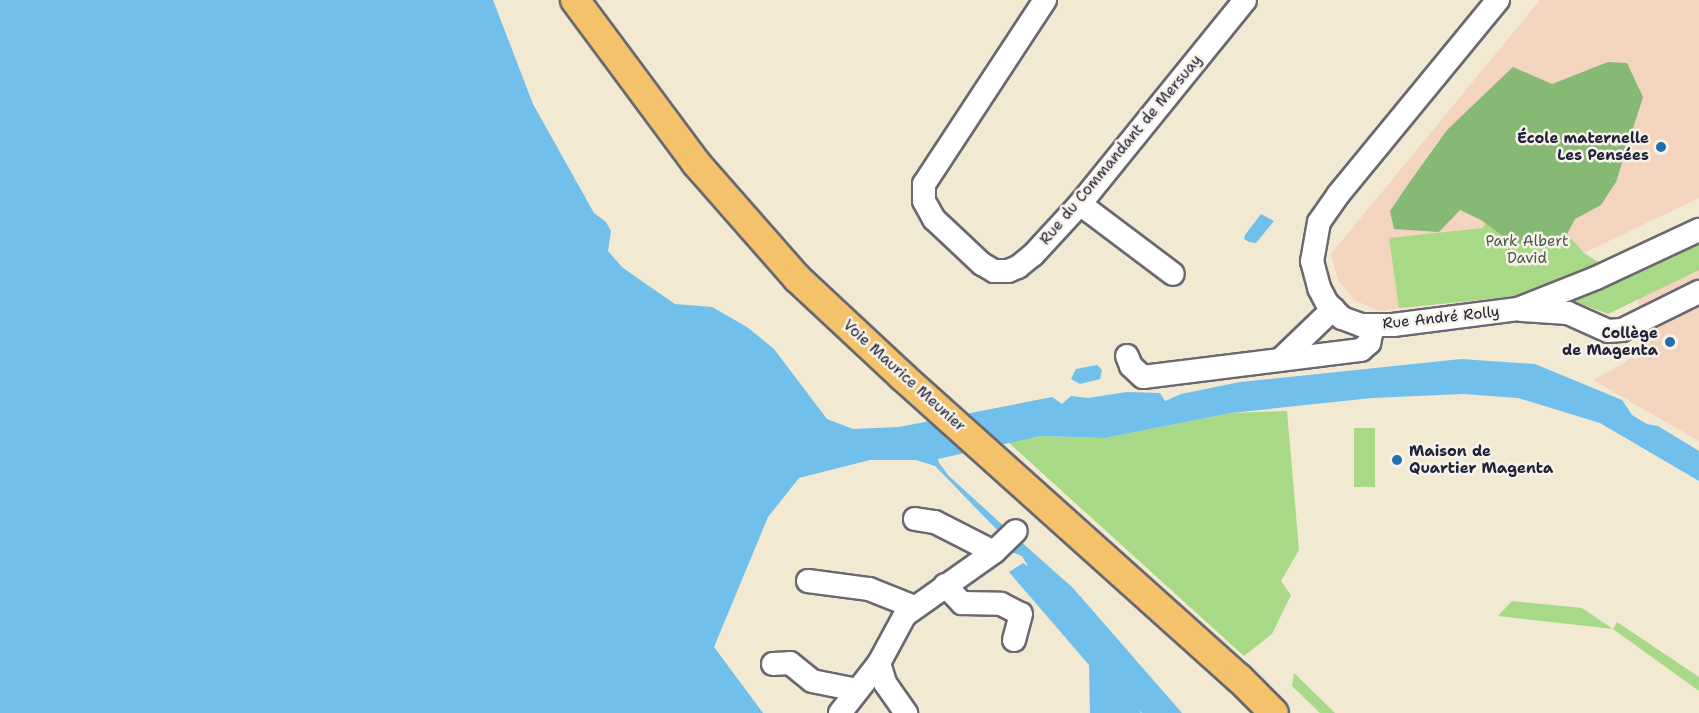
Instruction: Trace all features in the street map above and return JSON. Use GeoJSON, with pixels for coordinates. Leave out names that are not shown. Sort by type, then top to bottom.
{"type":"FeatureCollection","features":[{"type":"Feature","properties":{"kind":"main road","name":"Voie Maurice Meunier"},"geometry":{"type":"LineString","coordinates":[[575,0],[704,172],[797,278],[903,377],[1239,678],[1274,713]]}},
{"type":"Feature","properties":{"kind":"street","name":"Rue du Commandant de Mersuay"},"geometry":{"type":"LineString","coordinates":[[1044,0],[937,160],[924,184],[924,201],[934,219],[982,264],[994,271],[1008,272],[1033,255],[1080,204],[1245,0]]}},
{"type":"Feature","properties":{"kind":"street"},"geometry":{"type":"LineString","coordinates":[[1280,360],[1333,309],[1319,288],[1314,274],[1314,244],[1319,222],[1338,195],[1498,0]]}},
{"type":"Feature","properties":{"kind":"street"},"geometry":{"type":"LineString","coordinates":[[1080,204],[1173,274]]}},
{"type":"Feature","properties":{"kind":"street","name":"Rue André Rolly"},"geometry":{"type":"LineString","coordinates":[[1333,309],[1352,321],[1393,326],[1518,309],[1596,278],[1699,230]]}},
{"type":"Feature","properties":{"kind":"street"},"geometry":{"type":"LineString","coordinates":[[1518,309],[1568,313],[1608,331],[1622,330],[1699,292]]}},
{"type":"Feature","properties":{"kind":"street"},"geometry":{"type":"LineString","coordinates":[[1126,356],[1131,366],[1143,377],[1361,350],[1369,343],[1372,325]]}},
{"type":"Feature","properties":{"kind":"street"},"geometry":{"type":"LineString","coordinates":[[915,519],[935,522],[994,552]]}},
{"type":"Feature","properties":{"kind":"street"},"geometry":{"type":"LineString","coordinates":[[840,713],[879,663],[905,615],[994,552],[1016,531]]}},
{"type":"Feature","properties":{"kind":"street"},"geometry":{"type":"LineString","coordinates":[[808,581],[869,589],[914,607]]}},
{"type":"Feature","properties":{"kind":"street"},"geometry":{"type":"LineString","coordinates":[[945,585],[962,603],[1001,604],[1022,614],[1014,640]]}},
{"type":"Feature","properties":{"kind":"street"},"geometry":{"type":"LineString","coordinates":[[773,664],[790,663],[812,681],[857,690]]}},
{"type":"Feature","properties":{"kind":"street"},"geometry":{"type":"LineString","coordinates":[[879,663],[885,683],[906,713]]}},
{"type":"Feature","properties":{"kind":"shaded area"},"geometry":{"type":"Polygon","coordinates":[[[1540,0],[1699,0],[1699,198],[1584,253],[1602,265],[1518,296],[1379,311],[1354,300],[1338,280],[1331,254],[1540,0]]]}},
{"type":"Feature","properties":{"kind":"shaded area","name":"Collège de Magenta"},"geometry":{"type":"Polygon","coordinates":[[[1699,253],[1699,441],[1593,380],[1625,363],[1639,348],[1642,336],[1638,301],[1643,287],[1699,253]]]}},
{"type":"Feature","properties":{"kind":"green space"},"geometry":{"type":"Polygon","coordinates":[[[1608,62],[1627,63],[1643,97],[1616,182],[1601,205],[1575,219],[1563,242],[1514,244],[1481,220],[1460,210],[1439,232],[1394,229],[1390,211],[1447,130],[1513,67],[1552,84],[1608,62]]]}},
{"type":"Feature","properties":{"kind":"green space","name":"Park Albert David"},"geometry":{"type":"Polygon","coordinates":[[[1537,200],[1584,253],[1602,265],[1518,296],[1399,308],[1389,238],[1483,228],[1490,216],[1537,200]]]}},
{"type":"Feature","properties":{"kind":"green space"},"geometry":{"type":"Polygon","coordinates":[[[1699,238],[1699,270],[1608,314],[1576,302],[1576,297],[1699,238]]]}},
{"type":"Feature","properties":{"kind":"green space"},"geometry":{"type":"Polygon","coordinates":[[[1287,411],[1299,550],[1281,581],[1291,595],[1272,634],[1244,656],[1008,442],[1040,436],[1105,438],[1231,413],[1287,411]]]}},
{"type":"Feature","properties":{"kind":"green space"},"geometry":{"type":"Polygon","coordinates":[[[1354,428],[1375,428],[1375,487],[1354,487],[1354,428]]]}},
{"type":"Feature","properties":{"kind":"green space"},"geometry":{"type":"Polygon","coordinates":[[[1512,601],[1582,608],[1613,629],[1498,616],[1512,601]]]}},
{"type":"Feature","properties":{"kind":"green space"},"geometry":{"type":"Polygon","coordinates":[[[1617,622],[1699,677],[1699,691],[1613,629],[1617,622]]]}},
{"type":"Feature","properties":{"kind":"green space"},"geometry":{"type":"Polygon","coordinates":[[[1294,673],[1335,713],[1320,713],[1292,686],[1294,673]]]}},
{"type":"Feature","properties":{"kind":"water"},"geometry":{"type":"Polygon","coordinates":[[[0,0],[493,0],[533,104],[594,213],[606,222],[611,231],[608,251],[623,268],[675,304],[712,307],[747,327],[774,349],[827,419],[853,429],[899,427],[1052,397],[1062,404],[1071,396],[1088,398],[1127,392],[1160,393],[1165,401],[1181,394],[1240,382],[1461,359],[1535,364],[1622,400],[1632,415],[1647,424],[1658,426],[1699,451],[1699,481],[1600,423],[1518,398],[1463,394],[1372,398],[1231,413],[1105,438],[1040,436],[938,459],[949,476],[1008,530],[1002,535],[935,466],[916,460],[870,460],[799,478],[768,517],[714,647],[763,713],[0,713],[0,0]]]}},
{"type":"Feature","properties":{"kind":"water"},"geometry":{"type":"Polygon","coordinates":[[[1261,214],[1274,221],[1256,243],[1249,242],[1244,239],[1245,235],[1261,214]]]}},
{"type":"Feature","properties":{"kind":"water"},"geometry":{"type":"Polygon","coordinates":[[[1097,365],[1102,370],[1100,379],[1080,384],[1071,379],[1076,369],[1097,365]]]}},
{"type":"Feature","properties":{"kind":"water"},"geometry":{"type":"Polygon","coordinates":[[[1018,539],[1073,588],[1182,713],[1142,713],[1137,708],[1141,713],[1090,713],[1089,665],[1009,572],[1023,563],[1028,566],[1022,556],[1011,552],[1009,544],[1018,539]]]}},
{"type":"Feature","properties":{"kind":"place","name":"École maternelle Les Pensées"},"geometry":{"type":"Point","coordinates":[1661,147]}},
{"type":"Feature","properties":{"kind":"place","name":"Collège de Magenta"},"geometry":{"type":"Point","coordinates":[1670,342]}},
{"type":"Feature","properties":{"kind":"place","name":"Maison de Quartier Magenta"},"geometry":{"type":"Point","coordinates":[1397,460]}}]}
